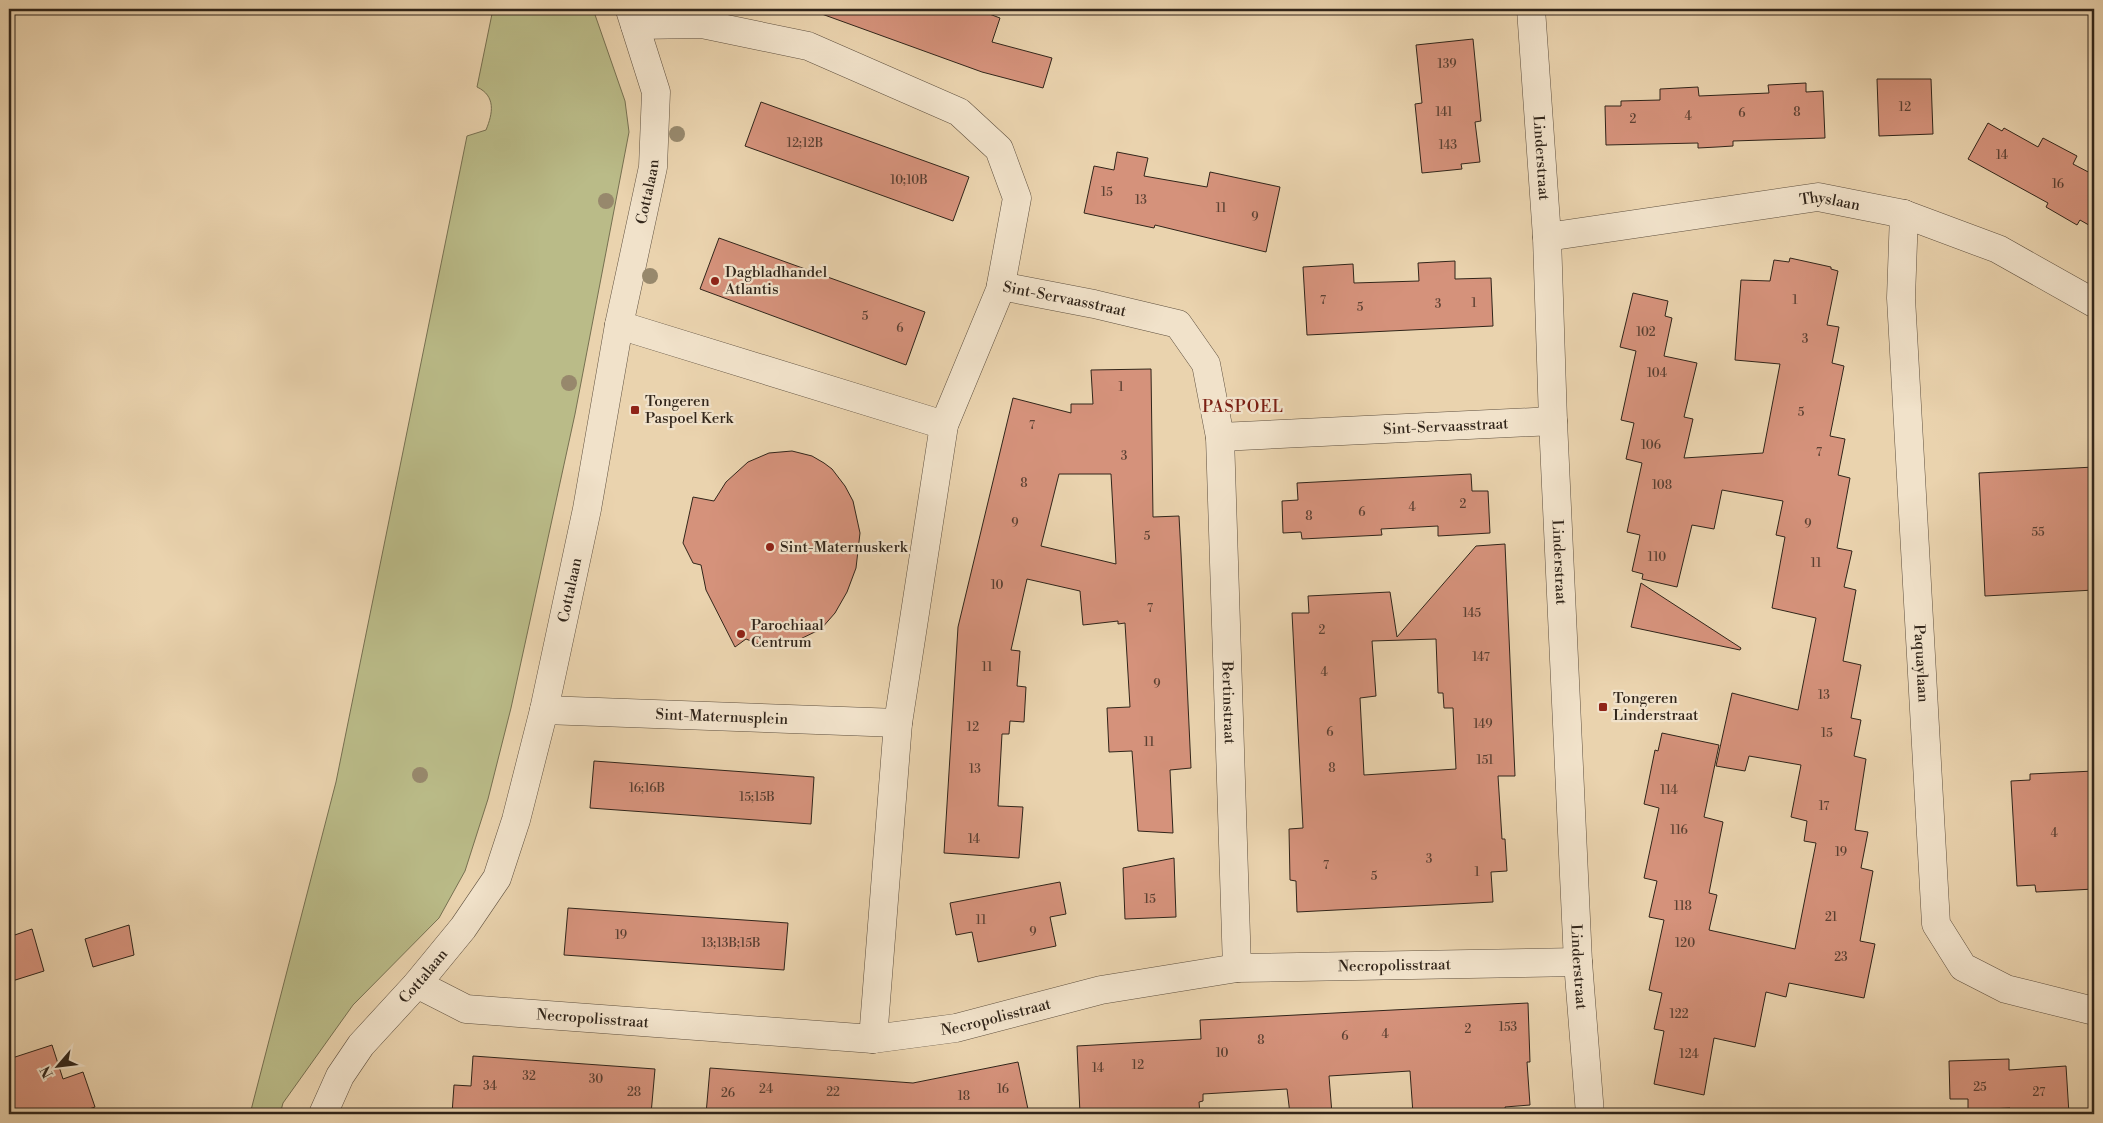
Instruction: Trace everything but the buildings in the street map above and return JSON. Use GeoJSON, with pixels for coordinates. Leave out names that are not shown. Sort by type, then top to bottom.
{"type":"FeatureCollection","features":[{"type":"Feature","properties":{"kind":"street","name":"Linderstraat"},"geometry":{"type":"LineString","coordinates":[[1531,9],[1547,237],[1553,421],[1578,962],[1590,1114]]}},
{"type":"Feature","properties":{"kind":"street","name":"Sint-Servaasstraat"},"geometry":{"type":"LineString","coordinates":[[632,17],[702,24],[808,46],[959,112],[999,148],[1017,198],[1001,286],[1094,304],[1178,324],[1206,364],[1220,437],[1553,421]]}},
{"type":"Feature","properties":{"kind":"street","name":"Cottalaan"},"geometry":{"type":"LineString","coordinates":[[323,1114],[340,1076],[361,1045],[417,984],[463,928],[497,878],[516,820],[544,710],[587,509],[619,325],[653,167],[656,92],[632,17]]}},
{"type":"Feature","properties":{"kind":"street","name":"Thyslaan"},"geometry":{"type":"LineString","coordinates":[[1547,237],[1818,197],[1904,214],[1998,249],[2094,303]]}},
{"type":"Feature","properties":{"kind":"street","name":"Paquaylaan"},"geometry":{"type":"LineString","coordinates":[[1904,214],[1901,298],[1936,924],[1963,967],[2006,989],[2094,1012]]}},
{"type":"Feature","properties":{"kind":"street"},"geometry":{"type":"LineString","coordinates":[[873,1038],[898,723],[944,425],[1001,286]]}},
{"type":"Feature","properties":{"kind":"street"},"geometry":{"type":"LineString","coordinates":[[619,325],[944,425]]}},
{"type":"Feature","properties":{"kind":"street","name":"Bertinstraat"},"geometry":{"type":"LineString","coordinates":[[1220,437],[1236,968]]}},
{"type":"Feature","properties":{"kind":"street","name":"Sint-Maternusplein"},"geometry":{"type":"LineString","coordinates":[[544,710],[898,723]]}},
{"type":"Feature","properties":{"kind":"street","name":"Necropolisstraat"},"geometry":{"type":"LineString","coordinates":[[417,984],[466,1009],[873,1038],[956,1028],[1101,990],[1236,968],[1578,962]]}},
{"type":"Feature","properties":{"kind":"green space"},"geometry":{"type":"Polygon","coordinates":[[[493,9],[593,9],[625,101],[629,132],[575,414],[511,708],[488,799],[465,871],[439,918],[353,1005],[283,1103],[280,1114],[250,1114],[336,782],[467,136],[486,130],[490,117],[490,100],[477,87],[493,9]]]}},
{"type":"Feature","properties":{"kind":"place","name":"Dagbladhandel Atlantis"},"geometry":{"type":"Point","coordinates":[715,281]}},
{"type":"Feature","properties":{"kind":"place","name":"Tongeren Paspoel Kerk"},"geometry":{"type":"Point","coordinates":[635,410]}},
{"type":"Feature","properties":{"kind":"place","name":"Sint-Maternuskerk"},"geometry":{"type":"Point","coordinates":[770,547]}},
{"type":"Feature","properties":{"kind":"place","name":"Parochiaal Centrum"},"geometry":{"type":"Point","coordinates":[741,634]}},
{"type":"Feature","properties":{"kind":"place","name":"Tongeren Linderstraat"},"geometry":{"type":"Point","coordinates":[1603,707]}},
{"type":"Feature","properties":{"kind":"district","name":"PASPOEL"},"geometry":{"type":"Point","coordinates":[1243,407]}}]}
